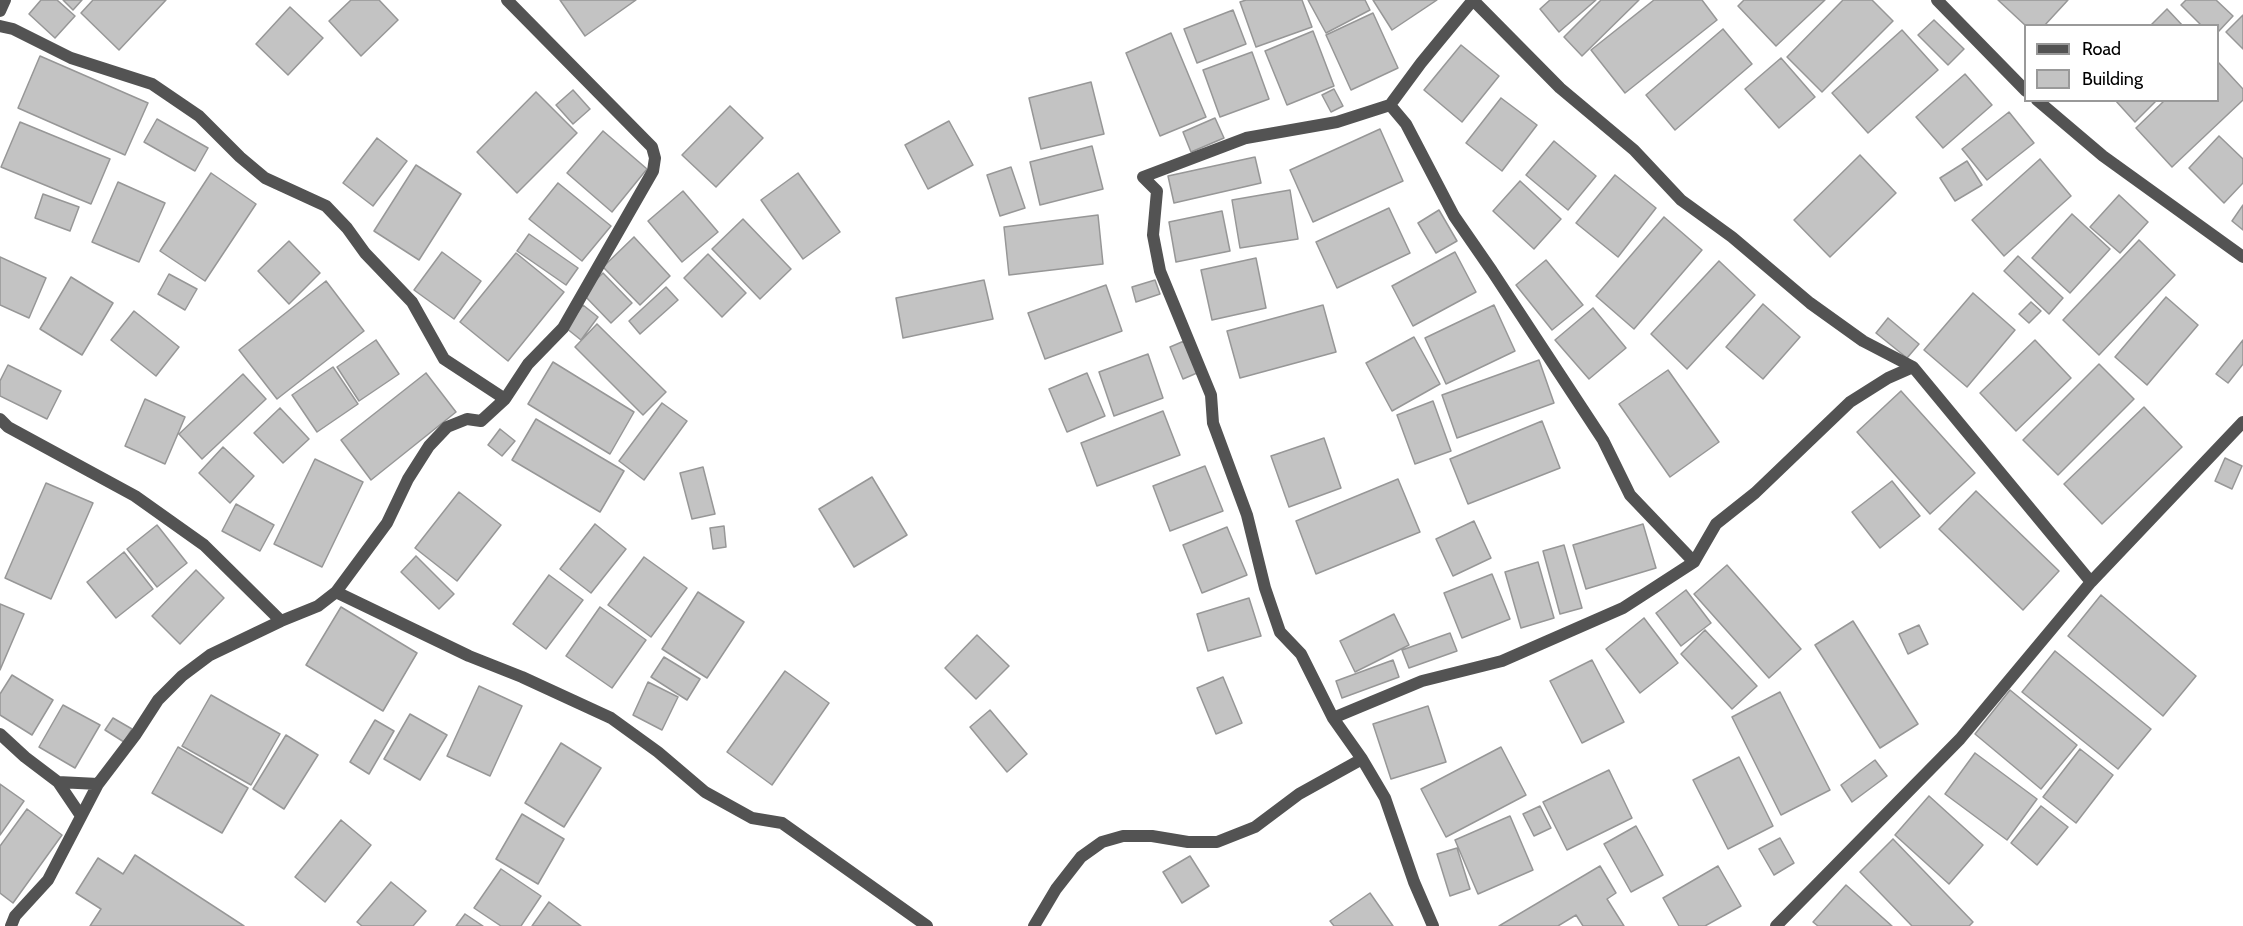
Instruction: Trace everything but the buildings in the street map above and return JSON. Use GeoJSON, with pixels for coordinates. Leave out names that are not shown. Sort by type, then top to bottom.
{"type":"FeatureCollection","features":[{"type":"Feature","properties":{"kind":"street"},"geometry":{"type":"LineString","coordinates":[[0,11],[5,0]]}},
{"type":"Feature","properties":{"kind":"street"},"geometry":{"type":"LineString","coordinates":[[11,926],[15,916],[48,880],[98,784],[136,734],[158,700],[182,676],[210,655],[318,606],[336,592],[387,523],[408,479],[429,446],[447,427],[467,419],[481,421],[505,399],[528,364],[562,328],[653,171],[655,158],[652,147],[507,0]]}},
{"type":"Feature","properties":{"kind":"street"},"geometry":{"type":"LineString","coordinates":[[1433,926],[1414,882],[1385,798],[1362,759],[1333,718],[1301,654],[1280,632],[1264,588],[1247,515],[1213,423],[1211,395],[1160,272],[1153,235],[1157,191],[1143,177],[1246,138],[1292,132],[1337,122],[1390,105],[1473,0],[1560,88],[1634,150],[1681,200],[1732,237],[1810,303],[1863,341],[1913,367],[2091,582]]}},
{"type":"Feature","properties":{"kind":"street"},"geometry":{"type":"LineString","coordinates":[[1937,0],[2024,90]]}},
{"type":"Feature","properties":{"kind":"street"},"geometry":{"type":"LineString","coordinates":[[0,26],[13,29],[71,58],[152,84],[199,116],[240,157],[265,178],[326,206],[347,228],[364,253],[412,302],[444,359],[505,399]]}},
{"type":"Feature","properties":{"kind":"street"},"geometry":{"type":"LineString","coordinates":[[2039,102],[2103,156],[2243,256]]}},
{"type":"Feature","properties":{"kind":"street"},"geometry":{"type":"LineString","coordinates":[[1390,105],[1406,124],[1454,216],[1603,440],[1630,495],[1694,562]]}},
{"type":"Feature","properties":{"kind":"street"},"geometry":{"type":"LineString","coordinates":[[1333,718],[1422,681],[1502,661],[1623,608],[1694,562],[1716,524],[1755,493],[1850,402],[1888,378],[1913,367]]}},
{"type":"Feature","properties":{"kind":"street"},"geometry":{"type":"LineString","coordinates":[[0,419],[8,427],[135,496],[204,545],[281,621]]}},
{"type":"Feature","properties":{"kind":"street"},"geometry":{"type":"LineString","coordinates":[[1776,926],[1960,739],[2091,582],[2243,422]]}},
{"type":"Feature","properties":{"kind":"street"},"geometry":{"type":"LineString","coordinates":[[336,592],[470,656],[611,718],[705,792],[753,818],[782,823],[927,926]]}},
{"type":"Feature","properties":{"kind":"street"},"geometry":{"type":"LineString","coordinates":[[0,734],[58,782],[81,816]]}},
{"type":"Feature","properties":{"kind":"street"},"geometry":{"type":"LineString","coordinates":[[1034,926],[1056,889],[1081,857],[1102,842],[1123,836],[1152,836],[1188,842],[1217,842],[1255,827],[1299,794],[1362,759]]}},
{"type":"Feature","properties":{"kind":"street"},"geometry":{"type":"LineString","coordinates":[[58,782],[98,784]]}}]}
